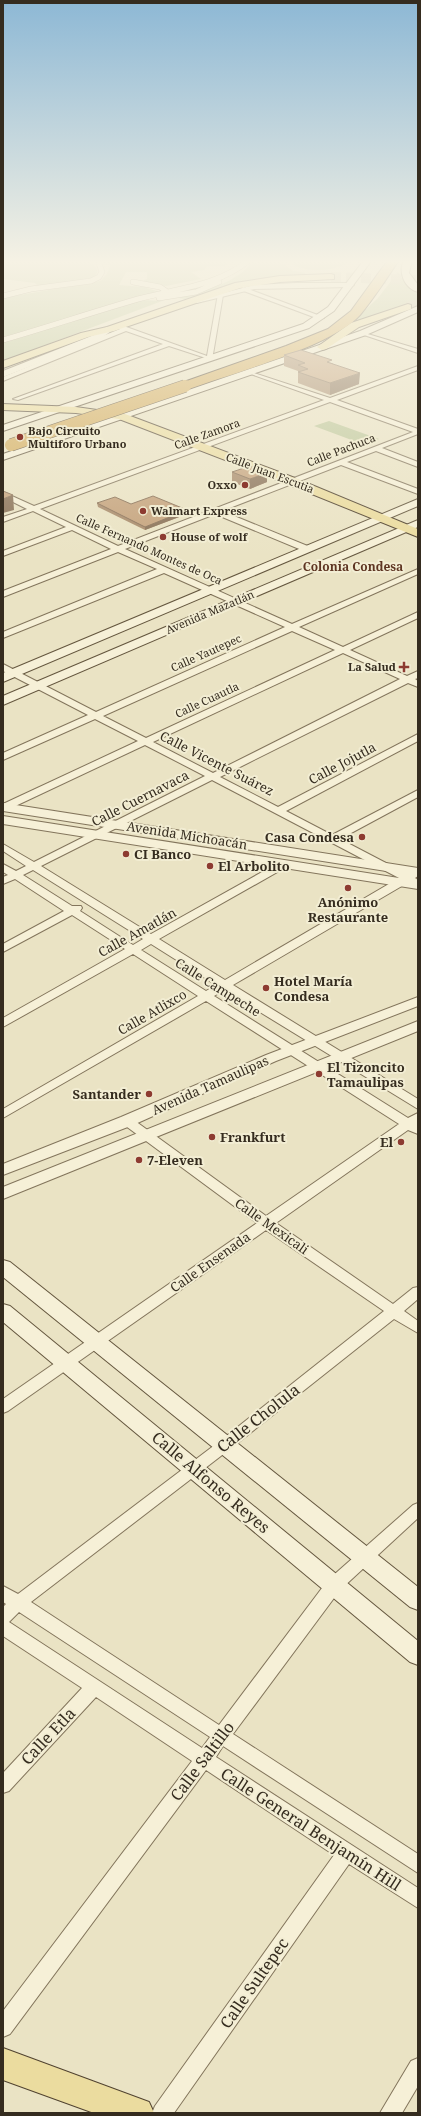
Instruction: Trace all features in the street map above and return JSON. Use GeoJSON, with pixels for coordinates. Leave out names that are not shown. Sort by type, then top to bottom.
{"type":"FeatureCollection","features":[{"type":"Feature","properties":{"kind":"highway"},"geometry":{"type":"LineString","coordinates":[[6,443],[170,380],[233,359]]}},
{"type":"Feature","properties":{"kind":"highway"},"geometry":{"type":"LineString","coordinates":[[6,443],[185,386],[262,359]]}},
{"type":"Feature","properties":{"kind":"main road"},"geometry":{"type":"LineString","coordinates":[[3,365],[20,359]]}},
{"type":"Feature","properties":{"kind":"main road"},"geometry":{"type":"LineString","coordinates":[[3,428],[210,359]]}},
{"type":"Feature","properties":{"kind":"main road"},"geometry":{"type":"LineString","coordinates":[[3,457],[287,359]]}},
{"type":"Feature","properties":{"kind":"main road"},"geometry":{"type":"LineString","coordinates":[[3,399],[79,402],[113,409],[123,416]]}},
{"type":"Feature","properties":{"kind":"main road"},"geometry":{"type":"LineString","coordinates":[[3,407],[60,409],[123,416]]}},
{"type":"Feature","properties":{"kind":"main road","name":"Calle Juan Escutia"},"geometry":{"type":"LineString","coordinates":[[123,416],[291,481],[380,518],[414,528]]}},
{"type":"Feature","properties":{"kind":"main road"},"geometry":{"type":"LineString","coordinates":[[3,431],[33,443],[34,446]]}},
{"type":"Feature","properties":{"kind":"main road","name":"Avenida Mazatlán"},"geometry":{"type":"LineString","coordinates":[[8,676],[211,589],[302,547],[418,502]]}},
{"type":"Feature","properties":{"kind":"main road","name":"Avenida Mazatlán"},"geometry":{"type":"LineString","coordinates":[[3,702],[237,601],[414,528]]}},
{"type":"Feature","properties":{"kind":"main road"},"geometry":{"type":"LineString","coordinates":[[3,1267],[418,1600]]}},
{"type":"Feature","properties":{"kind":"main road","name":"Calle Alfonso Reyes"},"geometry":{"type":"LineString","coordinates":[[3,1310],[418,1655]]}},
{"type":"Feature","properties":{"kind":"main road"},"geometry":{"type":"LineString","coordinates":[[3,2064],[138,2113]]}},
{"type":"Feature","properties":{"kind":"street"},"geometry":{"type":"LineString","coordinates":[[3,374],[42,359]]}},
{"type":"Feature","properties":{"kind":"street"},"geometry":{"type":"LineString","coordinates":[[3,379],[49,359]]}},
{"type":"Feature","properties":{"kind":"street"},"geometry":{"type":"LineString","coordinates":[[16,399],[128,359]]}},
{"type":"Feature","properties":{"kind":"street","name":"Calle Zamora"},"geometry":{"type":"LineString","coordinates":[[3,520],[418,368]]}},
{"type":"Feature","properties":{"kind":"street"},"geometry":{"type":"LineString","coordinates":[[250,372],[418,431]]}},
{"type":"Feature","properties":{"kind":"street","name":"Calle Pachuca"},"geometry":{"type":"LineString","coordinates":[[3,594],[418,431]]}},
{"type":"Feature","properties":{"kind":"street"},"geometry":{"type":"LineString","coordinates":[[375,448],[418,465]]}},
{"type":"Feature","properties":{"kind":"street"},"geometry":{"type":"LineString","coordinates":[[340,462],[418,492]]}},
{"type":"Feature","properties":{"kind":"street","name":"Calle Fernando Montes de Oca"},"geometry":{"type":"LineString","coordinates":[[3,494],[118,549],[211,589],[418,684]]}},
{"type":"Feature","properties":{"kind":"street"},"geometry":{"type":"LineString","coordinates":[[215,511],[302,547]]}},
{"type":"Feature","properties":{"kind":"street"},"geometry":{"type":"LineString","coordinates":[[3,554],[73,527]]}},
{"type":"Feature","properties":{"kind":"street"},"geometry":{"type":"LineString","coordinates":[[3,635],[165,569]]}},
{"type":"Feature","properties":{"kind":"street","name":"Calle Yautepec"},"geometry":{"type":"LineString","coordinates":[[3,757],[418,571]]}},
{"type":"Feature","properties":{"kind":"street","name":"Calle Cuautla"},"geometry":{"type":"LineString","coordinates":[[4,807],[418,615]]}},
{"type":"Feature","properties":{"kind":"street","name":"Calle Vicente Suárez"},"geometry":{"type":"LineString","coordinates":[[3,667],[8,676],[38,686],[333,839],[382,866]]}},
{"type":"Feature","properties":{"kind":"street","name":"Calle Cuernavaca"},"geometry":{"type":"LineString","coordinates":[[3,881],[418,674]]}},
{"type":"Feature","properties":{"kind":"street","name":"Calle Jojutla"},"geometry":{"type":"LineString","coordinates":[[278,811],[418,737]]}},
{"type":"Feature","properties":{"kind":"street"},"geometry":{"type":"LineString","coordinates":[[333,839],[418,793]]}},
{"type":"Feature","properties":{"kind":"street","name":"Avenida Michoacán"},"geometry":{"type":"LineString","coordinates":[[4,807],[382,866],[414,879]]}},
{"type":"Feature","properties":{"kind":"street","name":"Avenida Michoacán"},"geometry":{"type":"LineString","coordinates":[[3,820],[284,864],[414,879]]}},
{"type":"Feature","properties":{"kind":"street","name":"Calle Campeche"},"geometry":{"type":"LineString","coordinates":[[3,847],[418,1105]]}},
{"type":"Feature","properties":{"kind":"street","name":"Calle Amatlán"},"geometry":{"type":"LineString","coordinates":[[3,1023],[284,864]]}},
{"type":"Feature","properties":{"kind":"street","name":"Calle Campeche"},"geometry":{"type":"LineString","coordinates":[[3,867],[318,1067],[415,1124]]}},
{"type":"Feature","properties":{"kind":"street","name":"Calle Atlixco"},"geometry":{"type":"LineString","coordinates":[[3,1114],[225,985],[414,879]]}},
{"type":"Feature","properties":{"kind":"street"},"geometry":{"type":"LineString","coordinates":[[3,949],[90,901]]}},
{"type":"Feature","properties":{"kind":"street","name":"Avenida Tamaulipas"},"geometry":{"type":"LineString","coordinates":[[3,1170],[127,1121],[314,1041],[418,1001]]}},
{"type":"Feature","properties":{"kind":"street","name":"Avenida Tamaulipas"},"geometry":{"type":"LineString","coordinates":[[3,1193],[145,1134],[341,1058],[418,1026]]}},
{"type":"Feature","properties":{"kind":"street","name":"Calle Mexicali"},"geometry":{"type":"LineString","coordinates":[[127,1121],[266,1223],[418,1328]]}},
{"type":"Feature","properties":{"kind":"street","name":"Calle Ensenada"},"geometry":{"type":"LineString","coordinates":[[3,1407],[266,1223],[415,1124]]}},
{"type":"Feature","properties":{"kind":"street","name":"Calle Cholula"},"geometry":{"type":"LineString","coordinates":[[3,1618],[18,1603],[225,1444],[418,1292]]}},
{"type":"Feature","properties":{"kind":"street","name":"Calle Saltillo"},"geometry":{"type":"LineString","coordinates":[[3,2028],[334,1585],[418,1509]]}},
{"type":"Feature","properties":{"kind":"street"},"geometry":{"type":"LineString","coordinates":[[3,1593],[418,1864]]}},
{"type":"Feature","properties":{"kind":"street","name":"Calle General Benjamín Hill"},"geometry":{"type":"LineString","coordinates":[[3,1627],[418,1899]]}},
{"type":"Feature","properties":{"kind":"street","name":"Calle Etla"},"geometry":{"type":"LineString","coordinates":[[3,1785],[94,1687]]}},
{"type":"Feature","properties":{"kind":"street","name":"Calle Sultepec"},"geometry":{"type":"LineString","coordinates":[[162,2113],[347,1852]]}},
{"type":"Feature","properties":{"kind":"street"},"geometry":{"type":"LineString","coordinates":[[390,2113],[418,2068]]}},
{"type":"Feature","properties":{"kind":"green space"},"geometry":{"type":"Polygon","coordinates":[[[329,421],[379,439],[365,445],[314,426],[329,421]]]}},
{"type":"Feature","properties":{"kind":"building"},"geometry":{"type":"Polygon","coordinates":[[[294,359],[328,359],[332,360],[327,362],[360,373],[330,383],[298,372],[308,369],[298,365],[305,363],[294,359]]]}},
{"type":"Feature","properties":{"kind":"building"},"geometry":{"type":"Polygon","coordinates":[[[250,466],[267,473],[250,479],[232,472],[250,466]]]}},
{"type":"Feature","properties":{"kind":"building"},"geometry":{"type":"Polygon","coordinates":[[[3,491],[13,495],[3,499],[3,491]]]}},
{"type":"Feature","properties":{"kind":"building","name":"Walmart Express"},"geometry":{"type":"Polygon","coordinates":[[[153,496],[187,510],[145,527],[97,503],[115,497],[131,504],[153,496]]]}},
{"type":"Feature","properties":{"kind":"place","name":"Bajo Circuito Multiforo Urbano"},"geometry":{"type":"Point","coordinates":[20,437]}},
{"type":"Feature","properties":{"kind":"place","name":"Oxxo"},"geometry":{"type":"Point","coordinates":[245,485]}},
{"type":"Feature","properties":{"kind":"place","name":"Walmart Express"},"geometry":{"type":"Point","coordinates":[143,511]}},
{"type":"Feature","properties":{"kind":"place","name":"House of wolf"},"geometry":{"type":"Point","coordinates":[163,537]}},
{"type":"Feature","properties":{"kind":"place","name":"La Salud"},"geometry":{"type":"Point","coordinates":[404,667]}},
{"type":"Feature","properties":{"kind":"place","name":"Casa Condesa"},"geometry":{"type":"Point","coordinates":[362,837]}},
{"type":"Feature","properties":{"kind":"place","name":"CI Banco"},"geometry":{"type":"Point","coordinates":[126,854]}},
{"type":"Feature","properties":{"kind":"place","name":"El Arbolito"},"geometry":{"type":"Point","coordinates":[210,866]}},
{"type":"Feature","properties":{"kind":"place","name":"Anónimo Restaurante"},"geometry":{"type":"Point","coordinates":[348,888]}},
{"type":"Feature","properties":{"kind":"place","name":"Hotel María Condesa"},"geometry":{"type":"Point","coordinates":[266,988]}},
{"type":"Feature","properties":{"kind":"place","name":"El Tizoncito Tamaulipas"},"geometry":{"type":"Point","coordinates":[319,1074]}},
{"type":"Feature","properties":{"kind":"place","name":"Santander"},"geometry":{"type":"Point","coordinates":[149,1094]}},
{"type":"Feature","properties":{"kind":"place","name":"Frankfurt"},"geometry":{"type":"Point","coordinates":[212,1137]}},
{"type":"Feature","properties":{"kind":"place","name":"El"},"geometry":{"type":"Point","coordinates":[401,1142]}},
{"type":"Feature","properties":{"kind":"place","name":"7-Eleven"},"geometry":{"type":"Point","coordinates":[139,1160]}},
{"type":"Feature","properties":{"kind":"district","name":"Colonia Condesa"},"geometry":{"type":"Point","coordinates":[353,567]}}]}
